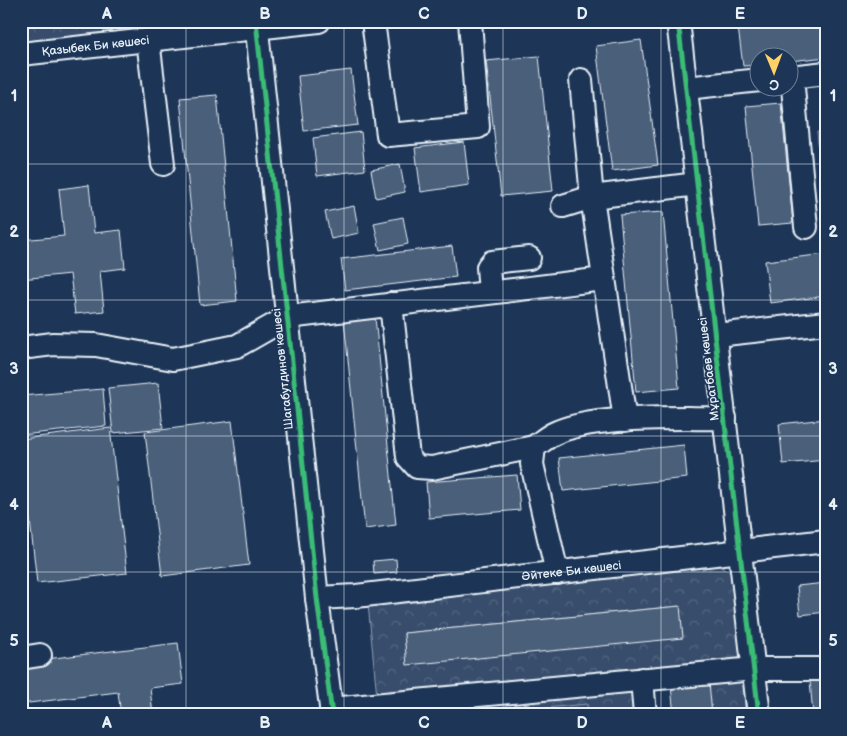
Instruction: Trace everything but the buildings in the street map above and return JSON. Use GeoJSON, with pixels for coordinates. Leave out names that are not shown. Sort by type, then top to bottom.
{"type":"FeatureCollection","features":[{"type":"Feature","properties":{"kind":"street","name":"Қазыбек Би көшесі"},"geometry":{"type":"LineString","coordinates":[[21,54],[148,40],[257,25],[319,21]]}},
{"type":"Feature","properties":{"kind":"street"},"geometry":{"type":"LineString","coordinates":[[373,21],[388,135],[478,127],[470,21]]}},
{"type":"Feature","properties":{"kind":"street","name":"Мұратбаев көшесі"},"geometry":{"type":"LineString","coordinates":[[678,21],[742,551],[759,715]]}},
{"type":"Feature","properties":{"kind":"street","name":"Шагабутдинов көшесі"},"geometry":{"type":"LineString","coordinates":[[257,25],[317,598],[332,712]]}},
{"type":"Feature","properties":{"kind":"street"},"geometry":{"type":"LineString","coordinates":[[148,40],[163,164]]}},
{"type":"Feature","properties":{"kind":"street"},"geometry":{"type":"LineString","coordinates":[[800,76],[826,73]]}},
{"type":"Feature","properties":{"kind":"street"},"geometry":{"type":"LineString","coordinates":[[581,80],[592,198],[625,420]]}},
{"type":"Feature","properties":{"kind":"street"},"geometry":{"type":"LineString","coordinates":[[686,88],[750,81]]}},
{"type":"Feature","properties":{"kind":"street"},"geometry":{"type":"LineString","coordinates":[[793,98],[806,227]]}},
{"type":"Feature","properties":{"kind":"street"},"geometry":{"type":"LineString","coordinates":[[563,206],[592,198],[697,184]]}},
{"type":"Feature","properties":{"kind":"street"},"geometry":{"type":"LineString","coordinates":[[490,292],[488,267],[492,262],[529,258]]}},
{"type":"Feature","properties":{"kind":"street"},"geometry":{"type":"LineString","coordinates":[[21,348],[53,344],[96,345],[173,359],[237,346],[288,317],[604,278]]}},
{"type":"Feature","properties":{"kind":"street"},"geometry":{"type":"LineString","coordinates":[[391,304],[408,457],[417,467],[432,468],[534,447],[554,433],[571,428],[625,420],[725,418]]}},
{"type":"Feature","properties":{"kind":"street"},"geometry":{"type":"LineString","coordinates":[[716,335],[826,323]]}},
{"type":"Feature","properties":{"kind":"street"},"geometry":{"type":"LineString","coordinates":[[534,447],[532,464],[557,573]]}},
{"type":"Feature","properties":{"kind":"street","name":"Әйтеке Би көшесі"},"geometry":{"type":"LineString","coordinates":[[317,598],[557,573],[826,540]]}},
{"type":"Feature","properties":{"kind":"street"},"geometry":{"type":"LineString","coordinates":[[332,712],[448,706],[642,679],[754,669],[826,669]]}},
{"type":"Feature","properties":{"kind":"street"},"geometry":{"type":"LineString","coordinates":[[642,679],[646,715]]}},
{"type":"Feature","properties":{"kind":"green space"},"geometry":{"type":"Polygon","coordinates":[[[21,21],[201,21],[21,42],[21,21]]]}},
{"type":"Feature","properties":{"kind":"green space"},"geometry":{"type":"Polygon","coordinates":[[[826,131],[826,173],[821,173],[817,132],[826,131]]]}},
{"type":"Feature","properties":{"kind":"green space"},"geometry":{"type":"Polygon","coordinates":[[[719,566],[732,573],[746,715],[712,715],[708,682],[377,697],[368,604],[719,566]],[[680,606],[404,633],[407,664],[680,606]]]}},
{"type":"Feature","properties":{"kind":"green space"},"geometry":{"type":"Polygon","coordinates":[[[634,686],[638,715],[456,715],[455,707],[634,686]]]}},
{"type":"Feature","properties":{"kind":"green space"},"geometry":{"type":"Polygon","coordinates":[[[587,704],[588,715],[505,715],[505,712],[587,704]]]}},
{"type":"Feature","properties":{"kind":"cycle path"},"geometry":{"type":"LineString","coordinates":[[256,21],[317,598],[332,715]]}},
{"type":"Feature","properties":{"kind":"cycle path"},"geometry":{"type":"LineString","coordinates":[[678,21],[759,715]]}}]}
